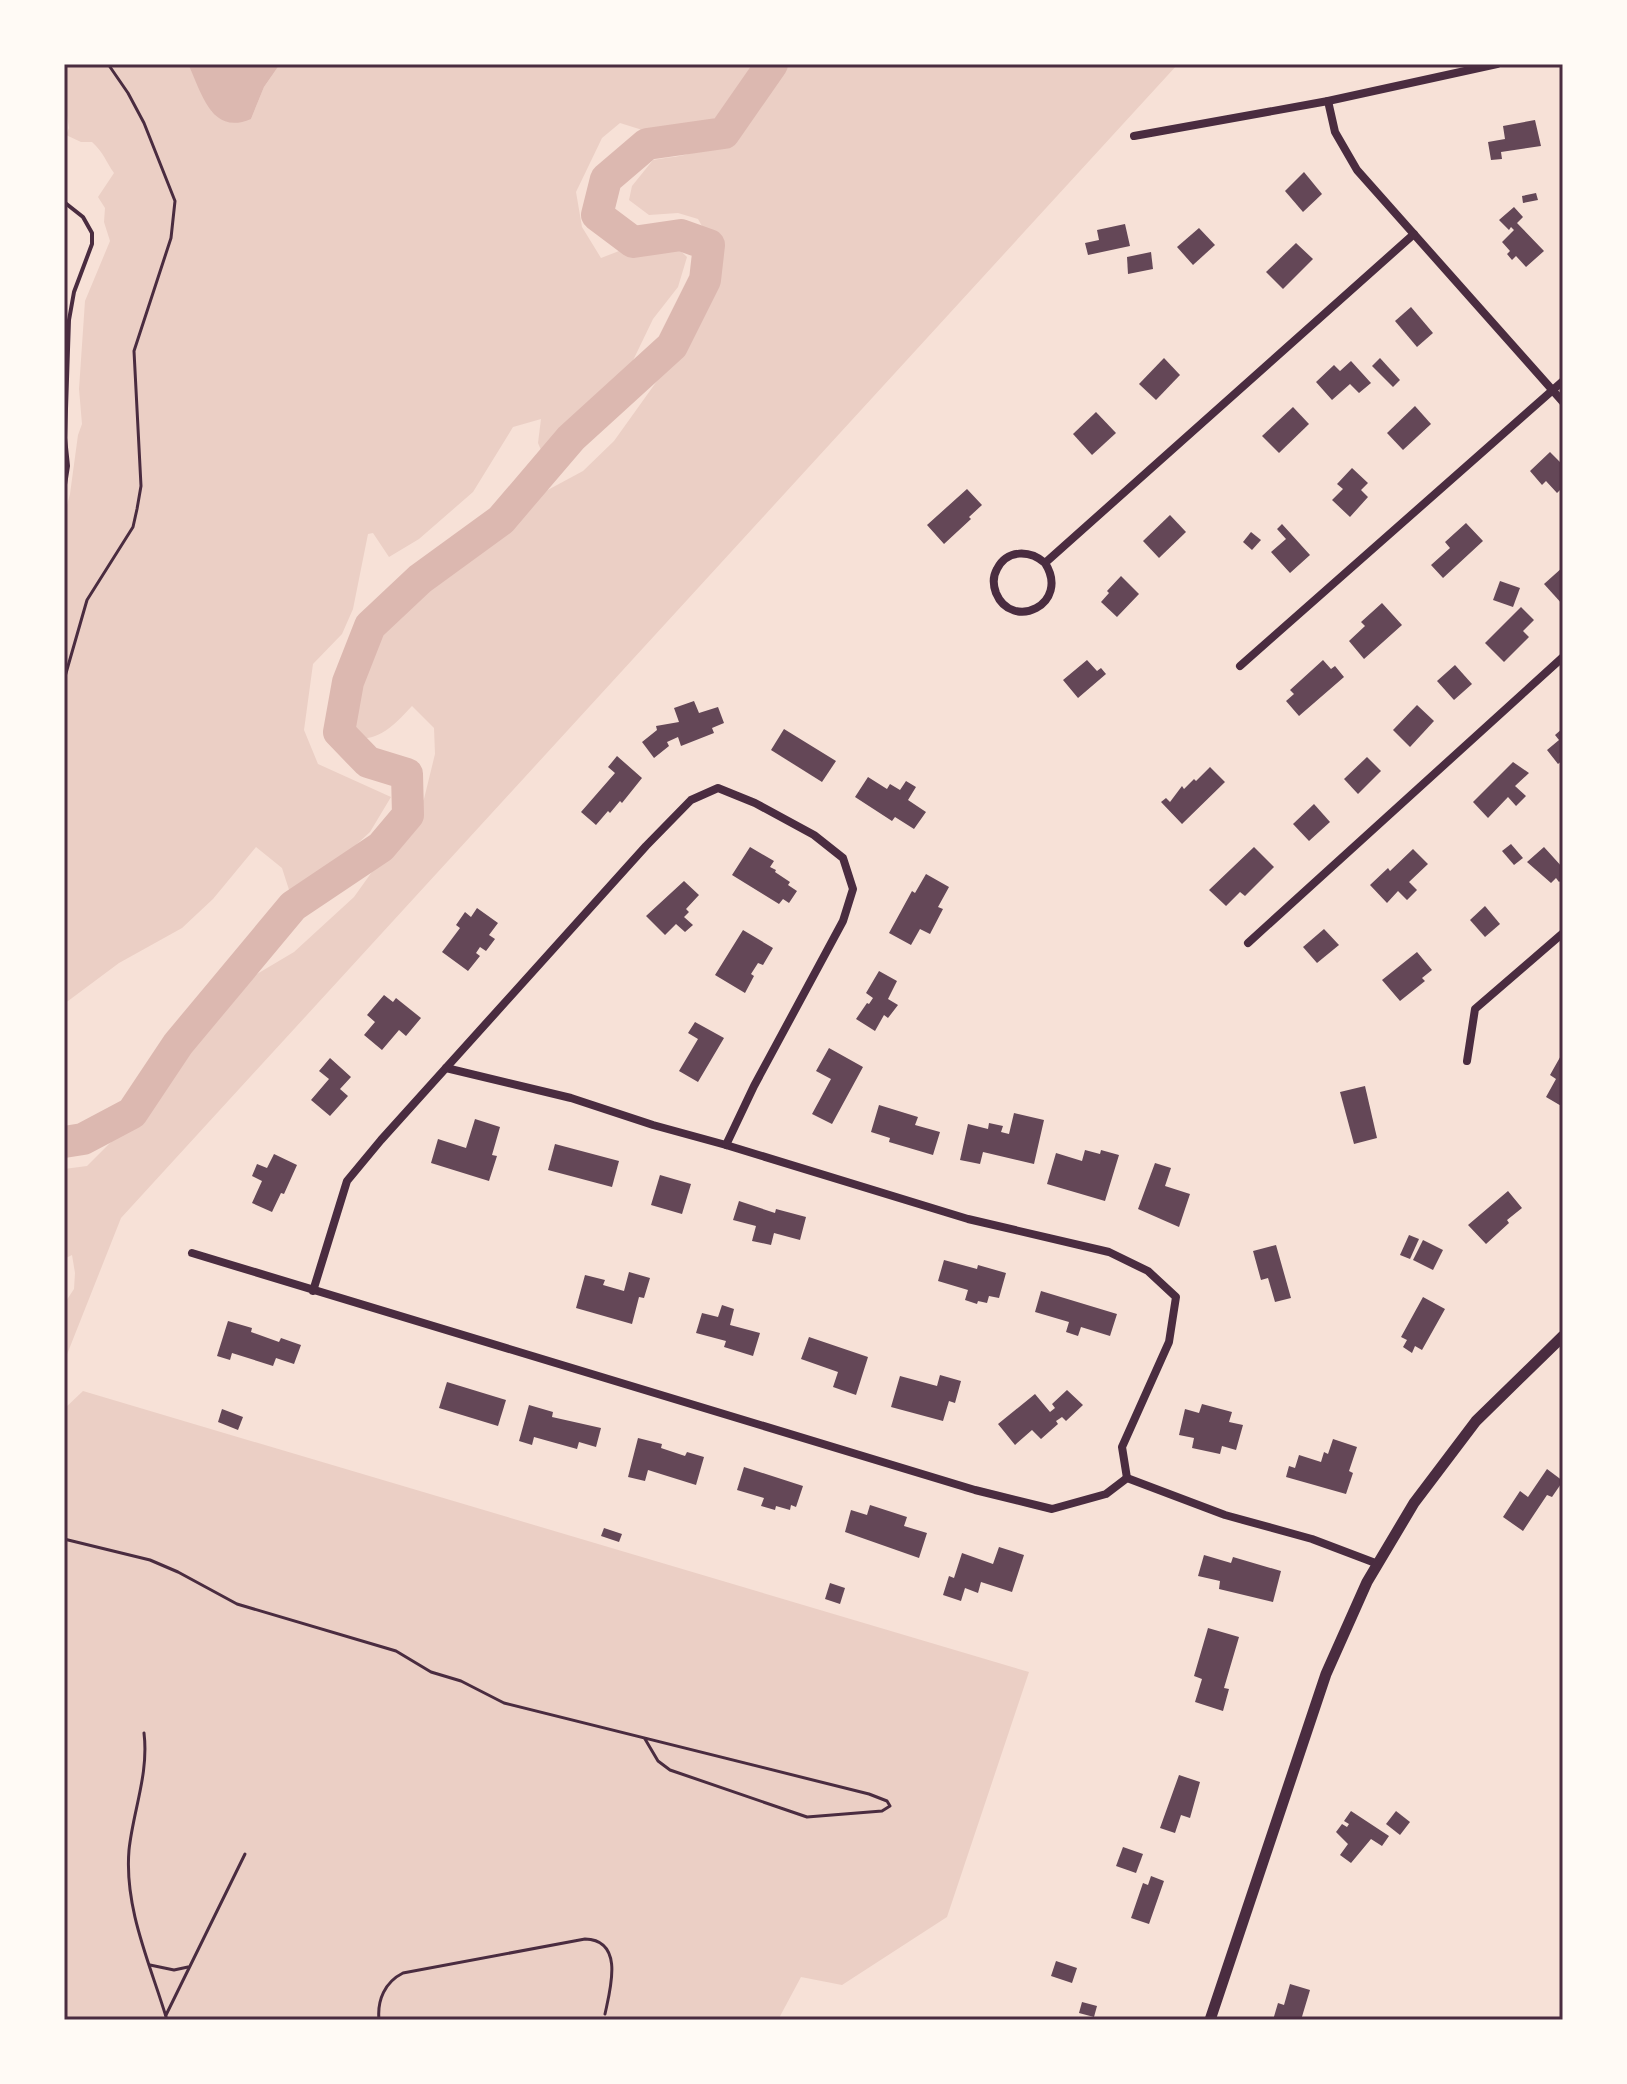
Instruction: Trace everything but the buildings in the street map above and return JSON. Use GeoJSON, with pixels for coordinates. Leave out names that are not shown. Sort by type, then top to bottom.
{"type":"FeatureCollection","features":[{"type":"Feature","properties":{"kind":"main road"},"geometry":{"type":"LineString","coordinates":[[1210,2020],[1326,1674],[1367,1582],[1414,1503],[1476,1421],[1563,1336]]}},
{"type":"Feature","properties":{"kind":"street"},"geometry":{"type":"LineString","coordinates":[[1134,136],[1328,101],[1497,64]]}},
{"type":"Feature","properties":{"kind":"street"},"geometry":{"type":"LineString","coordinates":[[1328,101],[1342,149],[1357,170],[1563,402]]}},
{"type":"Feature","properties":{"kind":"street"},"geometry":{"type":"LineString","coordinates":[[1045,563],[1414,234]]}},
{"type":"Feature","properties":{"kind":"street"},"geometry":{"type":"LineString","coordinates":[[1240,666],[1563,381]]}},
{"type":"Feature","properties":{"kind":"street"},"geometry":{"type":"LineString","coordinates":[[1020,553],[1038,557],[1045,563],[1050,571],[1052,589],[1042,605],[1033,610],[1013,610],[997,597],[994,578],[1004,560],[1020,553]]}},
{"type":"Feature","properties":{"kind":"street"},"geometry":{"type":"LineString","coordinates":[[1248,943],[1563,657]]}},
{"type":"Feature","properties":{"kind":"street"},"geometry":{"type":"LineString","coordinates":[[313,1291],[347,1181],[691,800],[718,788],[755,803],[814,835],[843,858],[853,889],[843,921],[754,1086],[726,1145]]}},
{"type":"Feature","properties":{"kind":"street"},"geometry":{"type":"LineString","coordinates":[[1467,1061],[1475,1009],[1563,933]]}},
{"type":"Feature","properties":{"kind":"street"},"geometry":{"type":"LineString","coordinates":[[446,1068],[571,1098],[968,1219],[1109,1252],[1148,1271],[1176,1297],[1169,1342],[1122,1447],[1127,1478]]}},
{"type":"Feature","properties":{"kind":"street"},"geometry":{"type":"LineString","coordinates":[[192,1253],[975,1490],[1052,1509],[1106,1494],[1127,1478]]}},
{"type":"Feature","properties":{"kind":"street"},"geometry":{"type":"LineString","coordinates":[[1127,1478],[1225,1515],[1312,1539],[1378,1564]]}},
{"type":"Feature","properties":{"kind":"lane"},"geometry":{"type":"LineString","coordinates":[[64,202],[83,217],[92,233],[92,244],[74,292],[69,320],[64,437],[68,466],[64,491]]}},
{"type":"Feature","properties":{"kind":"path"},"geometry":{"type":"LineString","coordinates":[[64,680],[87,600],[133,527],[141,486],[134,351],[171,238],[175,201],[144,123],[108,64]]}},
{"type":"Feature","properties":{"kind":"path"},"geometry":{"type":"LineString","coordinates":[[64,1539],[150,1560],[237,1604],[396,1651],[431,1672],[461,1681],[504,1703],[869,1794],[887,1801],[890,1806],[882,1811],[801,1816],[670,1770],[654,1755],[645,1739]]}},
{"type":"Feature","properties":{"kind":"path"},"geometry":{"type":"LineString","coordinates":[[144,1733],[146,1763],[129,1852],[133,1904],[140,1936],[167,2018]]}},
{"type":"Feature","properties":{"kind":"path"},"geometry":{"type":"LineString","coordinates":[[167,2018],[188,1967],[245,1854]]}},
{"type":"Feature","properties":{"kind":"path"},"geometry":{"type":"LineString","coordinates":[[379,2020],[379,2004],[387,1986],[403,1973],[585,1939],[601,1944],[611,1957],[613,1975],[605,2014]]}},
{"type":"Feature","properties":{"kind":"path"},"geometry":{"type":"LineString","coordinates":[[150,1965],[174,1970],[188,1967]]}},
{"type":"Feature","properties":{"kind":"shaded area"},"geometry":{"type":"Polygon","coordinates":[[[64,64],[188,64],[212,112],[251,119],[264,87],[280,64],[1178,64],[121,1218],[64,1362],[64,1304],[74,1289],[75,1273],[72,1255],[64,1259],[64,1169],[87,1166],[158,1095],[232,989],[294,952],[354,897],[424,799],[435,754],[434,728],[412,706],[386,731],[370,738],[350,738],[341,708],[352,672],[374,638],[490,535],[544,492],[583,471],[614,441],[667,367],[671,336],[714,273],[715,249],[698,219],[678,213],[649,215],[629,200],[632,186],[653,160],[694,151],[710,132],[691,122],[652,133],[620,123],[602,138],[576,192],[582,227],[601,258],[663,234],[687,257],[678,287],[653,319],[626,375],[567,447],[541,450],[538,443],[541,419],[513,427],[473,492],[419,539],[389,557],[373,533],[368,534],[353,609],[342,634],[313,664],[304,730],[318,764],[391,797],[370,832],[317,881],[292,899],[282,868],[256,847],[213,899],[182,928],[119,963],[64,1004],[64,516],[82,424],[79,389],[85,301],[110,241],[104,222],[105,208],[98,197],[114,173],[92,142],[81,142],[66,135],[69,128],[64,97],[64,64]]]}},
{"type":"Feature","properties":{"kind":"shaded area"},"geometry":{"type":"Polygon","coordinates":[[[188,64],[280,64],[264,87],[251,119],[237,123],[226,122],[210,109],[188,64]]]}},
{"type":"Feature","properties":{"kind":"shaded area"},"geometry":{"type":"Polygon","coordinates":[[[83,1391],[1029,1672],[947,1917],[842,1985],[801,1977],[778,2020],[64,2020],[64,1409],[83,1391]]]}},
{"type":"Feature","properties":{"kind":"waterway"},"geometry":{"type":"LineString","coordinates":[[64,1142],[83,1139],[132,1113],[178,1044],[293,906],[381,847],[408,815],[407,774],[368,762],[339,732],[348,682],[370,626],[420,579],[501,520],[571,438],[672,346],[705,280],[709,245],[681,235],[633,242],[597,215],[606,179],[647,144],[724,133],[772,64]]}}]}
